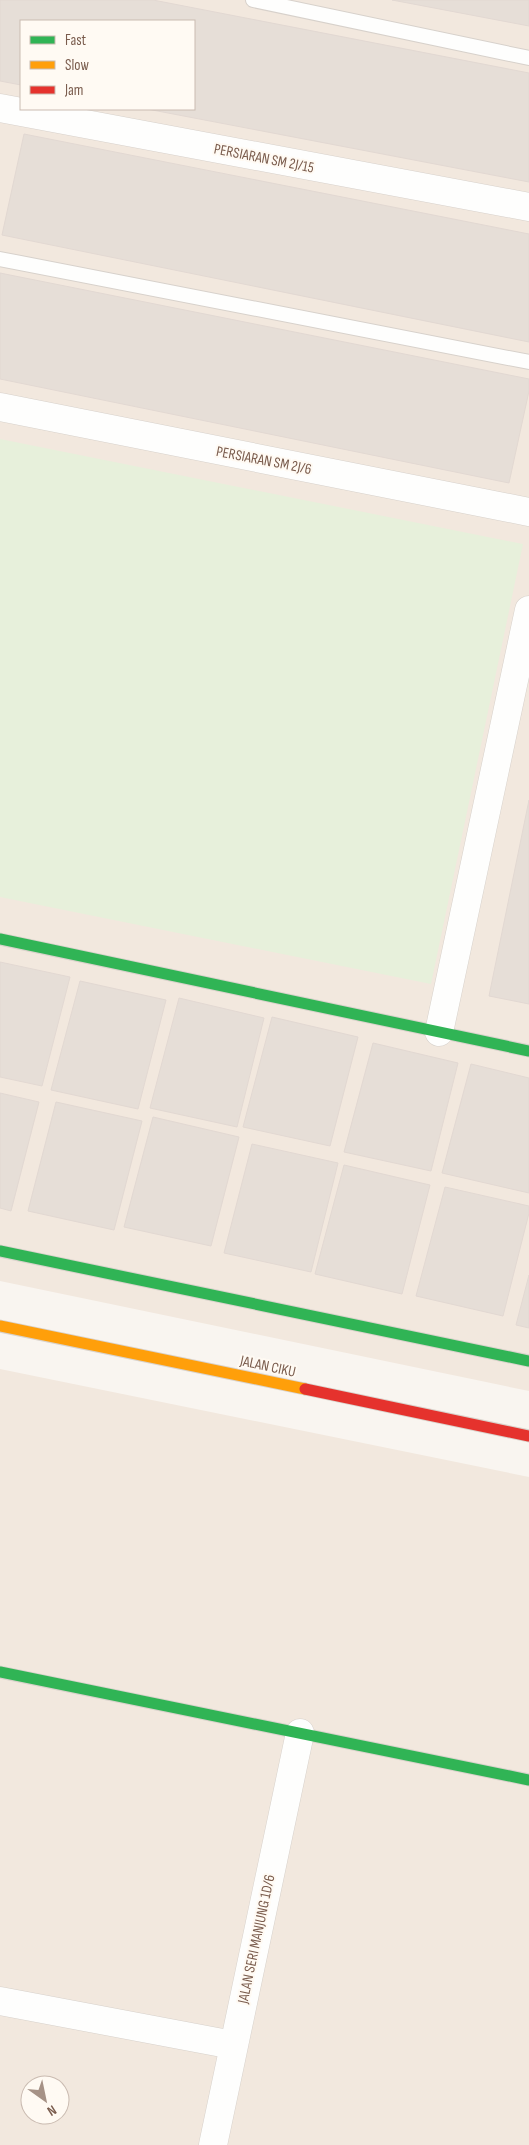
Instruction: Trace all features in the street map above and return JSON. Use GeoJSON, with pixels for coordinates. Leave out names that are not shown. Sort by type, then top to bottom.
{"type":"FeatureCollection","features":[{"type":"Feature","properties":{"kind":"street","name":"PERSIARAN SM 2J/15"},"geometry":{"type":"LineString","coordinates":[[0,108],[529,207]]}},
{"type":"Feature","properties":{"kind":"street","name":"PERSIARAN SM 2J/6"},"geometry":{"type":"LineString","coordinates":[[0,407],[529,512]]}},
{"type":"Feature","properties":{"kind":"street"},"geometry":{"type":"LineString","coordinates":[[439,1032],[525,650],[529,610]]}},
{"type":"Feature","properties":{"kind":"street"},"geometry":{"type":"LineString","coordinates":[[0,939],[529,1051]]}},
{"type":"Feature","properties":{"kind":"street"},"geometry":{"type":"LineString","coordinates":[[0,1251],[529,1361]]}},
{"type":"Feature","properties":{"kind":"street","name":"JALAN CIKU"},"geometry":{"type":"LineString","coordinates":[[0,1326],[529,1436]]}},
{"type":"Feature","properties":{"kind":"street"},"geometry":{"type":"LineString","coordinates":[[0,1672],[529,1780]]}},
{"type":"Feature","properties":{"kind":"street","name":"JALAN SERI MANJUNG 1D/6"},"geometry":{"type":"LineString","coordinates":[[213,2145],[300,1733]]}},
{"type":"Feature","properties":{"kind":"street"},"geometry":{"type":"LineString","coordinates":[[0,2001],[233,2045]]}},
{"type":"Feature","properties":{"kind":"lane"},"geometry":{"type":"LineString","coordinates":[[253,0],[529,58]]}},
{"type":"Feature","properties":{"kind":"lane"},"geometry":{"type":"LineString","coordinates":[[0,259],[529,362]]}},
{"type":"Feature","properties":{"kind":"shaded area"},"geometry":{"type":"Polygon","coordinates":[[[0,0],[529,0],[529,1391],[0,1281],[0,0]]]}},
{"type":"Feature","properties":{"kind":"shaded area"},"geometry":{"type":"Polygon","coordinates":[[[0,1369],[529,1477],[529,2145],[0,2145],[0,1369]]]}},
{"type":"Feature","properties":{"kind":"green space"},"geometry":{"type":"Polygon","coordinates":[[[0,439],[523,544],[431,984],[0,897],[0,439]]]}},
{"type":"Feature","properties":{"kind":"building"},"geometry":{"type":"Polygon","coordinates":[[[0,0],[153,0],[529,73],[529,182],[152,110],[195,110],[195,20],[20,20],[20,85],[0,81],[0,0]]]}},
{"type":"Feature","properties":{"kind":"building"},"geometry":{"type":"Polygon","coordinates":[[[392,0],[529,0],[529,26],[392,0]]]}},
{"type":"Feature","properties":{"kind":"building"},"geometry":{"type":"Polygon","coordinates":[[[24,134],[529,234],[529,342],[2,235],[24,134]]]}},
{"type":"Feature","properties":{"kind":"building"},"geometry":{"type":"Polygon","coordinates":[[[0,273],[529,379],[529,391],[509,483],[0,379],[0,273]]]}},
{"type":"Feature","properties":{"kind":"building"},"geometry":{"type":"Polygon","coordinates":[[[529,800],[529,1004],[489,996],[529,800]]]}},
{"type":"Feature","properties":{"kind":"building"},"geometry":{"type":"Polygon","coordinates":[[[0,962],[70,977],[42,1086],[0,1077],[0,962]]]}},
{"type":"Feature","properties":{"kind":"building"},"geometry":{"type":"Polygon","coordinates":[[[80,981],[166,1000],[138,1109],[51,1090],[80,981]]]}},
{"type":"Feature","properties":{"kind":"building"},"geometry":{"type":"Polygon","coordinates":[[[179,998],[264,1018],[237,1127],[150,1108],[179,998]]]}},
{"type":"Feature","properties":{"kind":"building"},"geometry":{"type":"Polygon","coordinates":[[[272,1017],[358,1037],[330,1146],[243,1127],[272,1017]]]}},
{"type":"Feature","properties":{"kind":"building"},"geometry":{"type":"Polygon","coordinates":[[[373,1043],[458,1063],[431,1171],[344,1152],[373,1043]]]}},
{"type":"Feature","properties":{"kind":"building"},"geometry":{"type":"Polygon","coordinates":[[[471,1064],[529,1078],[529,1193],[442,1173],[471,1064]]]}},
{"type":"Feature","properties":{"kind":"building"},"geometry":{"type":"Polygon","coordinates":[[[0,1093],[39,1102],[11,1211],[0,1208],[0,1093]]]}},
{"type":"Feature","properties":{"kind":"building"},"geometry":{"type":"Polygon","coordinates":[[[56,1102],[142,1121],[114,1230],[28,1211],[56,1102]]]}},
{"type":"Feature","properties":{"kind":"building"},"geometry":{"type":"Polygon","coordinates":[[[153,1117],[239,1137],[211,1246],[124,1227],[153,1117]]]}},
{"type":"Feature","properties":{"kind":"building"},"geometry":{"type":"Polygon","coordinates":[[[252,1144],[338,1163],[311,1272],[224,1253],[252,1144]]]}},
{"type":"Feature","properties":{"kind":"building"},"geometry":{"type":"Polygon","coordinates":[[[344,1165],[430,1185],[402,1294],[315,1274],[344,1165]]]}},
{"type":"Feature","properties":{"kind":"building"},"geometry":{"type":"Polygon","coordinates":[[[445,1187],[529,1206],[529,1213],[503,1316],[416,1296],[445,1187]]]}},
{"type":"Feature","properties":{"kind":"building"},"geometry":{"type":"Polygon","coordinates":[[[529,1275],[529,1328],[516,1325],[529,1275]]]}},
{"type":"Feature","properties":{"kind":"traffic: fast"},"geometry":{"type":"LineString","coordinates":[[0,939],[529,1051]]}},
{"type":"Feature","properties":{"kind":"traffic: fast"},"geometry":{"type":"LineString","coordinates":[[0,1251],[529,1361]]}},
{"type":"Feature","properties":{"kind":"traffic: fast"},"geometry":{"type":"LineString","coordinates":[[0,1672],[529,1780]]}},
{"type":"Feature","properties":{"kind":"traffic: slow"},"geometry":{"type":"LineString","coordinates":[[0,1326],[305,1389]]}},
{"type":"Feature","properties":{"kind":"traffic: jam"},"geometry":{"type":"LineString","coordinates":[[305,1389],[529,1436]]}}]}
